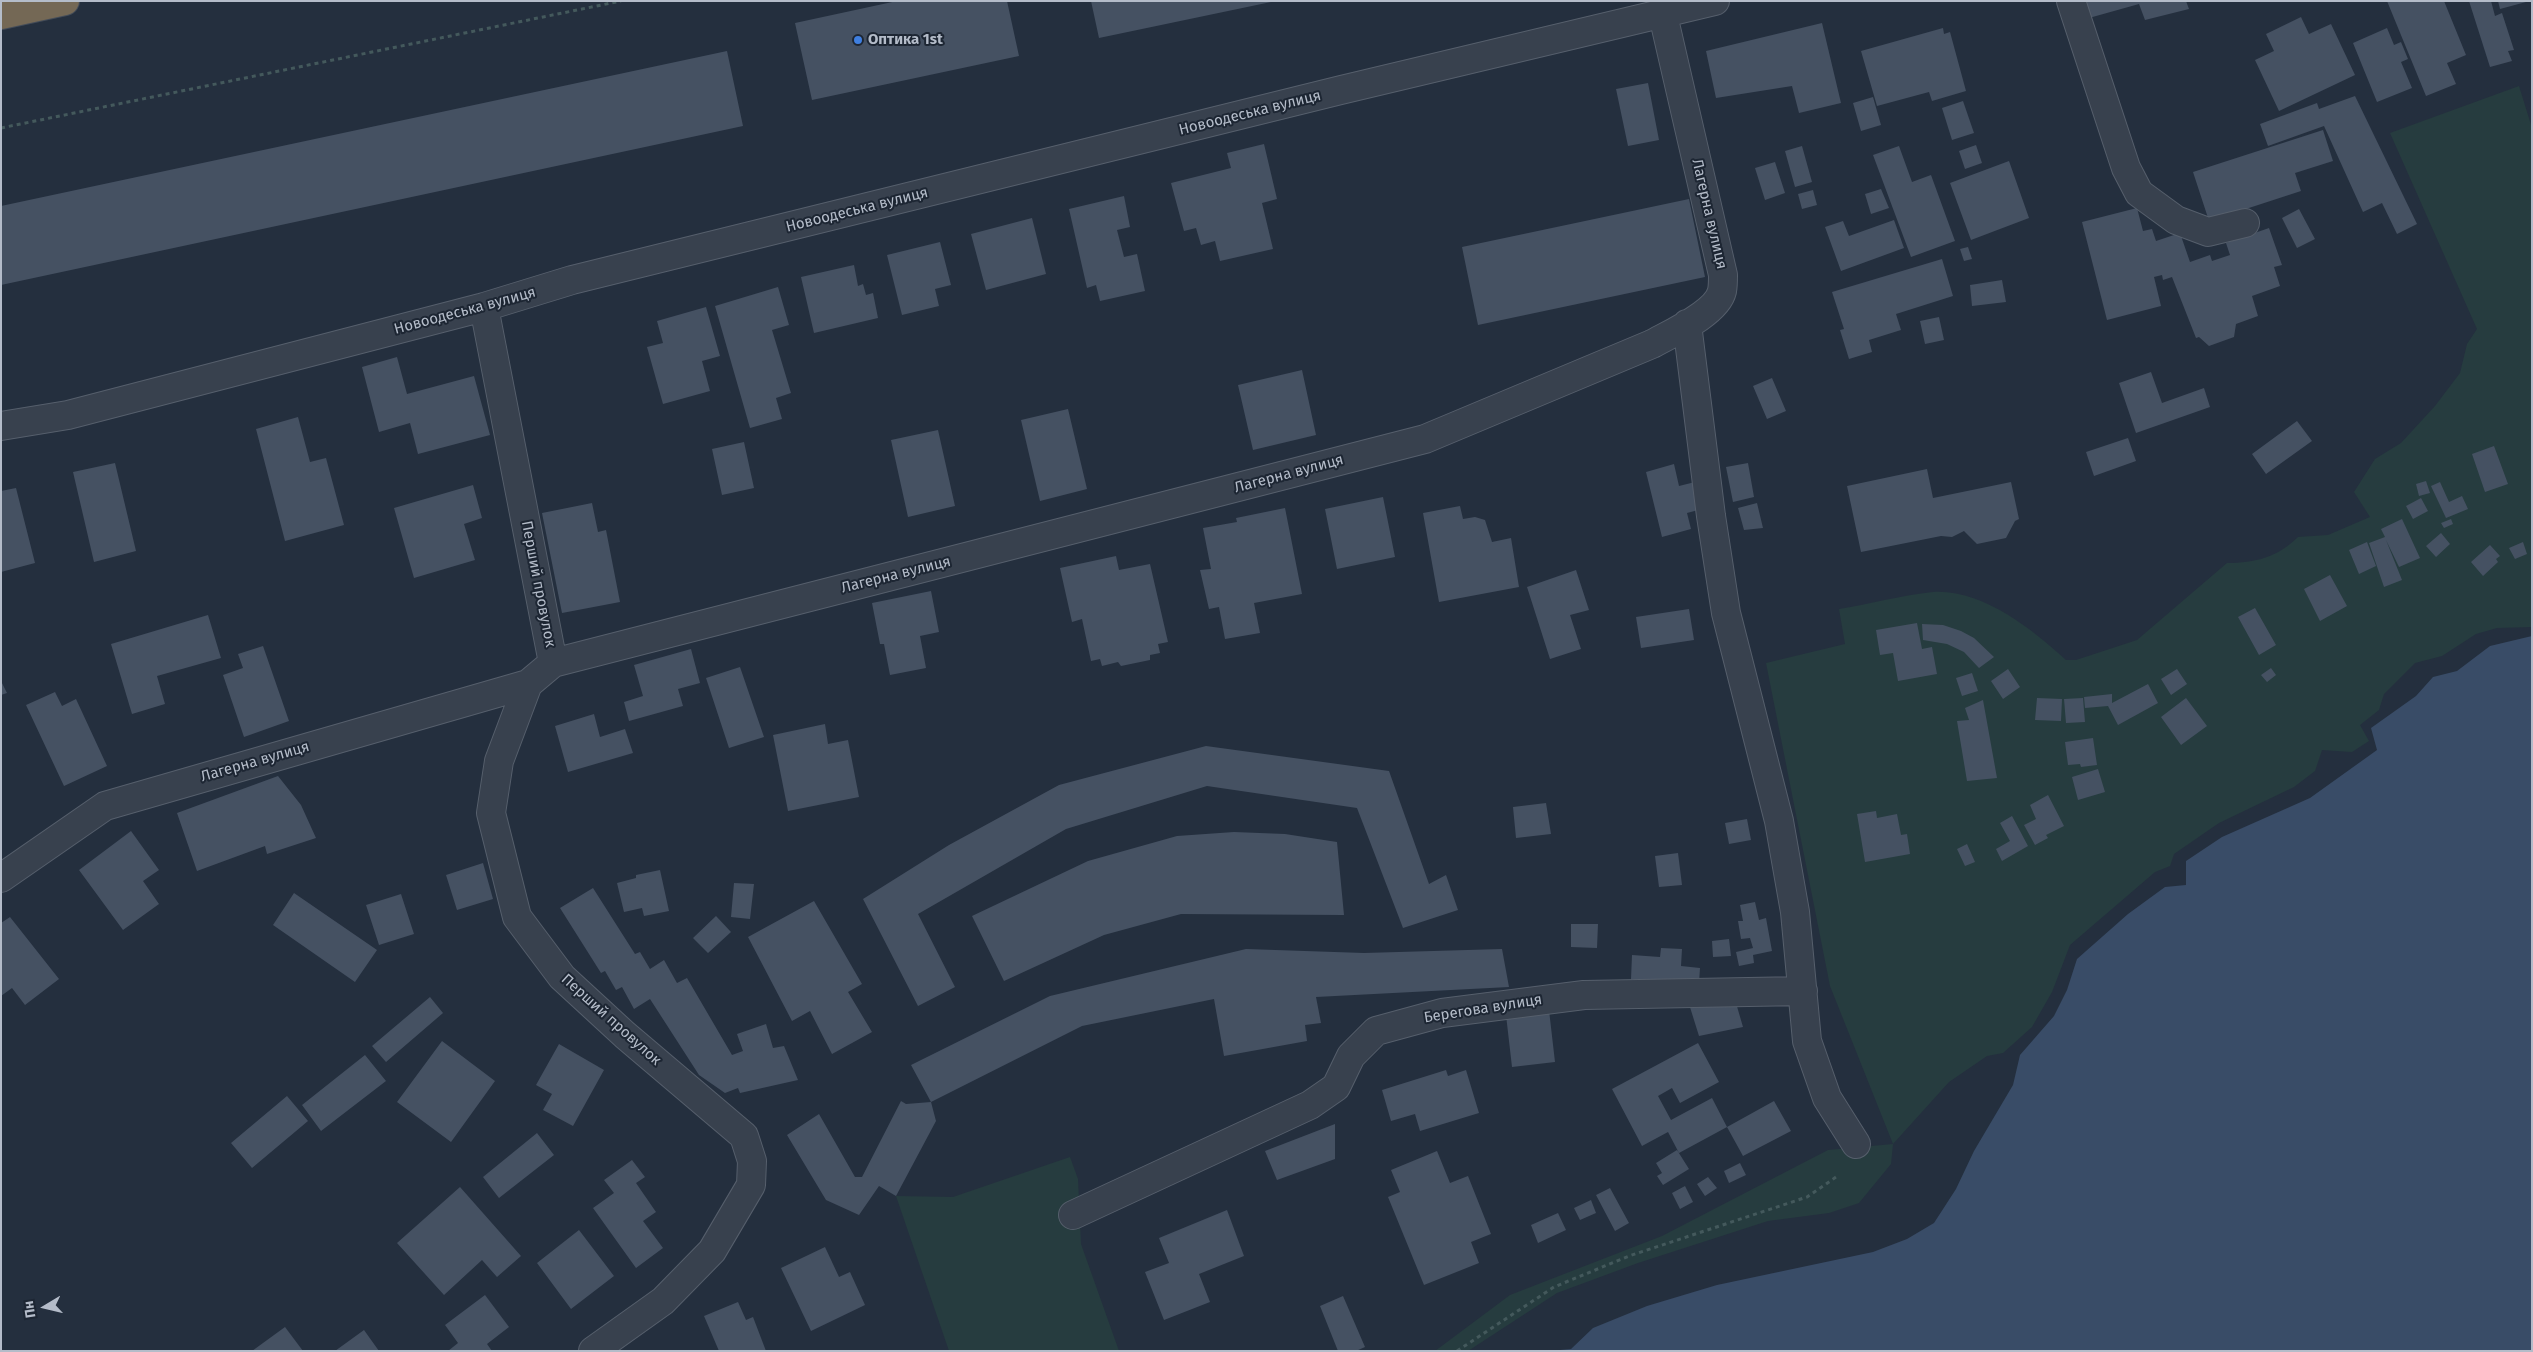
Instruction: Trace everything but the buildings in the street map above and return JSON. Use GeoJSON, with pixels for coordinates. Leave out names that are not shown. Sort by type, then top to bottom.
{"type":"FeatureCollection","features":[{"type":"Feature","properties":{"kind":"highway"},"geometry":{"type":"LineString","coordinates":[[1,15],[65,1]]}},
{"type":"Feature","properties":{"kind":"street","name":"Новоодеська вулиця"},"geometry":{"type":"LineString","coordinates":[[1,426],[68,415],[484,307],[611,270],[1341,90],[1663,15],[1715,1]]}},
{"type":"Feature","properties":{"kind":"street"},"geometry":{"type":"LineString","coordinates":[[2071,1],[2126,168],[2139,193],[2176,220],[2208,232],[2245,223]]}},
{"type":"Feature","properties":{"kind":"street","name":"Лагерна вулиця"},"geometry":{"type":"LineString","coordinates":[[553,662],[1425,439],[1652,344],[1687,324],[1712,308],[1722,292],[1723,275],[1663,15]]}},
{"type":"Feature","properties":{"kind":"street","name":"Перший провулок"},"geometry":{"type":"LineString","coordinates":[[484,307],[553,662],[528,684],[499,761],[491,813],[518,917],[562,977],[626,1035],[744,1136],[752,1161],[752,1184],[712,1251],[663,1301],[593,1351]]}},
{"type":"Feature","properties":{"kind":"street"},"geometry":{"type":"LineString","coordinates":[[1687,324],[1711,516],[1726,613],[1779,821],[1795,912],[1807,1041],[1827,1098],[1856,1144]]}},
{"type":"Feature","properties":{"kind":"street","name":"Лагерна вулиця"},"geometry":{"type":"LineString","coordinates":[[1,878],[105,806],[528,684]]}},
{"type":"Feature","properties":{"kind":"street","name":"Берегова вулиця"},"geometry":{"type":"LineString","coordinates":[[1074,1215],[1310,1105],[1336,1087],[1351,1056],[1376,1031],[1442,1013],[1584,995],[1803,991]]}},
{"type":"Feature","properties":{"kind":"path"},"geometry":{"type":"LineString","coordinates":[[1,128],[621,1]]}},
{"type":"Feature","properties":{"kind":"path"},"geometry":{"type":"LineString","coordinates":[[1458,1351],[1554,1286],[1629,1256],[1807,1197],[1844,1172],[1856,1144]]}},
{"type":"Feature","properties":{"kind":"green space"},"geometry":{"type":"Polygon","coordinates":[[[2519,86],[2532,128],[2532,627],[2497,628],[2476,634],[2442,656],[2415,663],[2384,694],[2379,710],[2360,725],[2369,741],[2352,752],[2322,750],[2315,771],[2294,787],[2219,823],[2174,854],[2170,866],[2155,872],[2070,945],[2052,992],[2032,1027],[2003,1053],[1987,1056],[1949,1082],[1893,1144],[1830,986],[1766,663],[1845,644],[1839,609],[1933,592],[1970,597],[1988,604],[2022,624],[2066,660],[2076,660],[2137,640],[2227,563],[2247,562],[2266,558],[2282,550],[2298,537],[2328,535],[2370,517],[2354,492],[2375,459],[2401,443],[2435,406],[2460,373],[2467,344],[2477,329],[2390,133],[2519,86]]]}},
{"type":"Feature","properties":{"kind":"green space"},"geometry":{"type":"Polygon","coordinates":[[[1893,1144],[1891,1164],[1859,1203],[1829,1213],[1768,1221],[1638,1263],[1557,1293],[1468,1351],[1435,1351],[1510,1295],[1662,1236],[1828,1150],[1893,1144]]]}},
{"type":"Feature","properties":{"kind":"green space"},"geometry":{"type":"Polygon","coordinates":[[[1070,1157],[1078,1179],[1081,1244],[1119,1351],[949,1351],[896,1196],[953,1197],[1070,1157]]]}},
{"type":"Feature","properties":{"kind":"water"},"geometry":{"type":"Polygon","coordinates":[[[2532,636],[2532,1351],[1549,1351],[1571,1349],[1593,1328],[1647,1306],[1717,1285],[1873,1252],[1907,1239],[1934,1223],[1956,1189],[1974,1151],[2013,1085],[2020,1055],[2054,1016],[2067,990],[2077,959],[2128,914],[2165,887],[2186,885],[2186,861],[2222,837],[2310,798],[2377,750],[2371,728],[2416,696],[2433,677],[2457,671],[2490,646],[2532,636]]]}},
{"type":"Feature","properties":{"kind":"place","name":"Оптика 1st"},"geometry":{"type":"Point","coordinates":[858,40]}}]}
